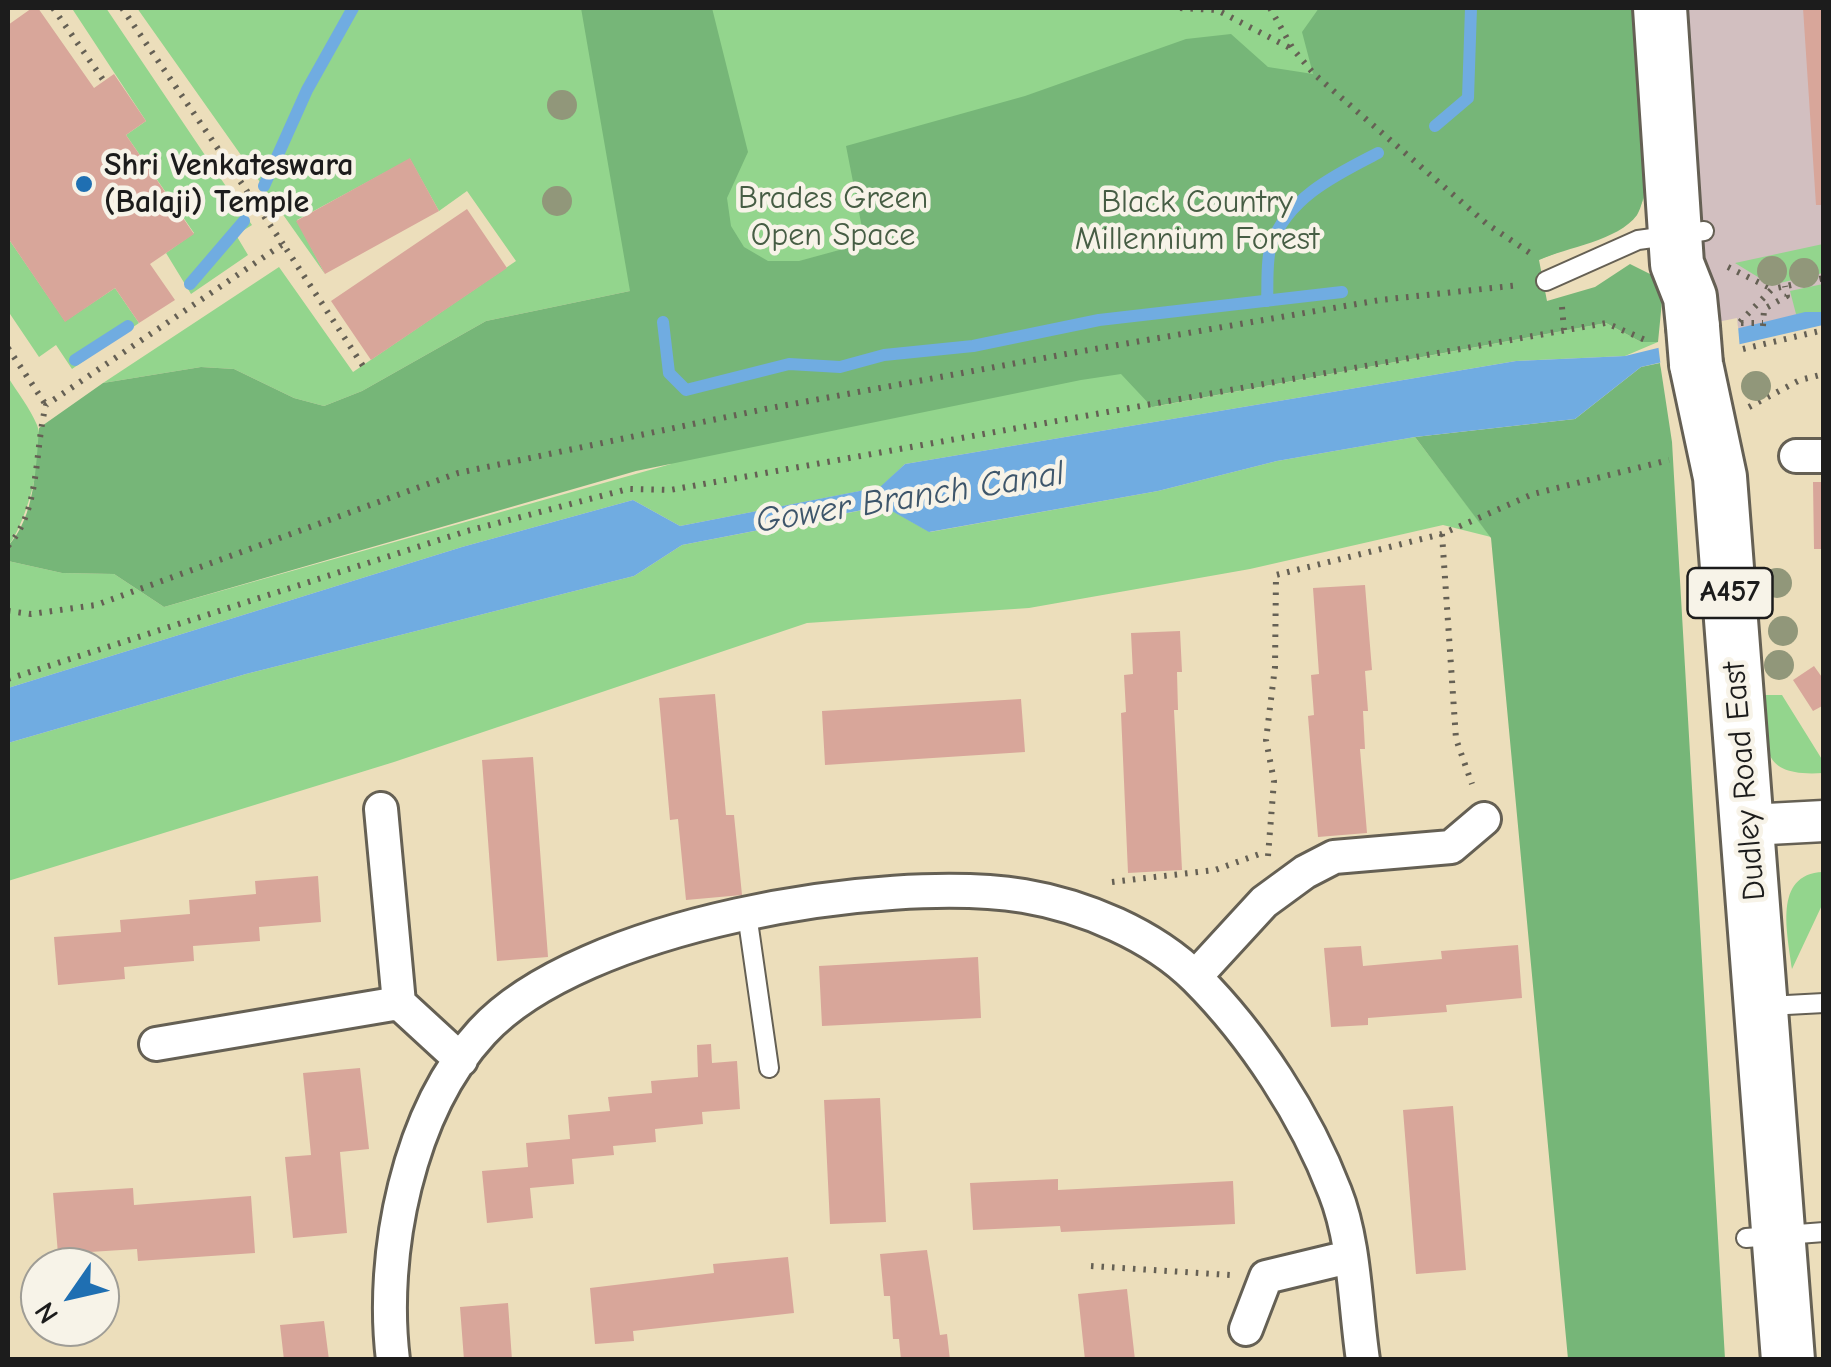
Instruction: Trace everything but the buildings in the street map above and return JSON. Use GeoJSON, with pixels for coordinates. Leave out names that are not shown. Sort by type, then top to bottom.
{"type":"FeatureCollection","features":[{"type":"Feature","properties":{"kind":"main road","name":"Dudley Road East"},"geometry":{"type":"LineString","coordinates":[[1660,8],[1709,299],[1692,458],[1731,813]]}},
{"type":"Feature","properties":{"kind":"main road","name":"Dudley Road East"},"geometry":{"type":"LineString","coordinates":[[1690,8],[1720,477],[1731,813]]}},
{"type":"Feature","properties":{"kind":"main road"},"geometry":{"type":"LineString","coordinates":[[1731,813],[1743,997],[1782,1235],[1778,1358]]}},
{"type":"Feature","properties":{"kind":"street"},"geometry":{"type":"LineString","coordinates":[[381,809],[399,1003],[460,1060]]}},
{"type":"Feature","properties":{"kind":"street"},"geometry":{"type":"LineString","coordinates":[[1731,813],[1824,822]]}},
{"type":"Feature","properties":{"kind":"street"},"geometry":{"type":"LineString","coordinates":[[1195,976],[1264,902],[1334,857],[1452,847],[1484,819]]}},
{"type":"Feature","properties":{"kind":"street"},"geometry":{"type":"LineString","coordinates":[[393,1360],[391,1264],[408,1184],[432,1103],[460,1060],[494,1022],[535,990],[584,964],[643,941],[808,901],[980,891],[1067,906],[1122,927],[1195,976],[1253,1044],[1300,1122],[1336,1193],[1363,1360]]}},
{"type":"Feature","properties":{"kind":"street"},"geometry":{"type":"LineString","coordinates":[[156,1044],[399,1003]]}},
{"type":"Feature","properties":{"kind":"street"},"geometry":{"type":"LineString","coordinates":[[1246,1329],[1266,1277],[1349,1257]]}},
{"type":"Feature","properties":{"kind":"lane"},"geometry":{"type":"LineString","coordinates":[[1546,282],[1638,240],[1709,299]]}},
{"type":"Feature","properties":{"kind":"lane"},"geometry":{"type":"LineString","coordinates":[[747,914],[768,1068]]}},
{"type":"Feature","properties":{"kind":"lane"},"geometry":{"type":"LineString","coordinates":[[1745,1008],[1824,1003]]}},
{"type":"Feature","properties":{"kind":"path"},"geometry":{"type":"LineString","coordinates":[[53,8],[104,80]]}},
{"type":"Feature","properties":{"kind":"path"},"geometry":{"type":"LineString","coordinates":[[122,8],[365,368]]}},
{"type":"Feature","properties":{"kind":"path"},"geometry":{"type":"LineString","coordinates":[[1180,8],[1217,10],[1293,49]]}},
{"type":"Feature","properties":{"kind":"path"},"geometry":{"type":"LineString","coordinates":[[8,611],[31,614],[96,605],[458,473],[593,444],[1380,300],[1546,282],[1539,260],[1449,192],[1314,74],[1293,49],[1270,8]]}},
{"type":"Feature","properties":{"kind":"path"},"geometry":{"type":"LineString","coordinates":[[46,405],[283,244]]}},
{"type":"Feature","properties":{"kind":"path"},"geometry":{"type":"LineString","coordinates":[[1709,299],[1744,326],[1763,324],[1764,309],[1787,296],[1785,286]]}},
{"type":"Feature","properties":{"kind":"path"},"geometry":{"type":"LineString","coordinates":[[1709,299],[1772,289]]}},
{"type":"Feature","properties":{"kind":"path"},"geometry":{"type":"LineString","coordinates":[[1709,299],[1824,330]]}},
{"type":"Feature","properties":{"kind":"path"},"geometry":{"type":"LineString","coordinates":[[8,679],[467,531],[628,489],[689,487],[1606,323],[1641,342]]}},
{"type":"Feature","properties":{"kind":"path"},"geometry":{"type":"LineString","coordinates":[[8,348],[46,405],[28,504],[19,534],[8,546]]}},
{"type":"Feature","properties":{"kind":"path"},"geometry":{"type":"LineString","coordinates":[[1739,412],[1800,380],[1824,374]]}},
{"type":"Feature","properties":{"kind":"path"},"geometry":{"type":"LineString","coordinates":[[1264,902],[1274,781],[1266,740],[1275,667],[1276,575],[1442,534],[1533,494],[1692,458]]}},
{"type":"Feature","properties":{"kind":"path"},"geometry":{"type":"LineString","coordinates":[[1442,534],[1456,739],[1484,819]]}},
{"type":"Feature","properties":{"kind":"path"},"geometry":{"type":"LineString","coordinates":[[1067,906],[1106,882],[1216,870],[1268,851]]}},
{"type":"Feature","properties":{"kind":"path"},"geometry":{"type":"LineString","coordinates":[[1091,1266],[1266,1277]]}},
{"type":"Feature","properties":{"kind":"shaded area"},"geometry":{"type":"Polygon","coordinates":[[[1675,8],[1823,8],[1823,320],[1739,338],[1737,318],[1693,327],[1675,8]]]}},
{"type":"Feature","properties":{"kind":"green space"},"geometry":{"type":"Polygon","coordinates":[[[106,8],[252,225],[236,235],[248,255],[191,294],[166,253],[194,233],[126,135],[146,121],[73,10],[106,8]]]}},
{"type":"Feature","properties":{"kind":"green space","name":"Brades Green Open Space"},"geometry":{"type":"Polygon","coordinates":[[[137,8],[1638,8],[1644,198],[1636,216],[1614,231],[1153,407],[1606,323],[1641,342],[1658,342],[1625,356],[1516,361],[905,464],[881,487],[680,526],[633,500],[462,547],[8,688],[8,561],[62,573],[114,574],[164,607],[671,464],[630,291],[486,321],[362,391],[324,406],[294,398],[234,369],[201,367],[103,383],[279,267],[353,372],[516,261],[467,191],[439,211],[410,159],[297,220],[325,274],[137,8]]]}},
{"type":"Feature","properties":{"kind":"green space","name":"Black Country Millennium Forest"},"geometry":{"type":"Polygon","coordinates":[[[581,8],[712,8],[748,152],[727,198],[731,226],[744,247],[768,261],[799,261],[865,243],[846,146],[1025,96],[1186,39],[1231,34],[1268,67],[1313,74],[1302,32],[1319,8],[1638,8],[1647,147],[1643,200],[1637,215],[1618,231],[1539,260],[1547,301],[1595,287],[1630,264],[1664,281],[1658,342],[1641,342],[1606,323],[1152,407],[1121,374],[1081,380],[636,471],[164,607],[114,574],[62,573],[8,561],[8,546],[29,506],[39,428],[103,383],[201,367],[234,369],[294,398],[324,406],[362,391],[486,321],[630,291],[581,8]]]}},
{"type":"Feature","properties":{"kind":"green space"},"geometry":{"type":"Polygon","coordinates":[[[8,238],[65,321],[115,288],[139,323],[72,369],[56,345],[39,357],[8,311],[8,238]]]}},
{"type":"Feature","properties":{"kind":"green space"},"geometry":{"type":"Polygon","coordinates":[[[1823,244],[1823,273],[1771,285],[1735,263],[1823,244]]]}},
{"type":"Feature","properties":{"kind":"green space"},"geometry":{"type":"Polygon","coordinates":[[[1823,284],[1823,312],[1796,314],[1790,291],[1823,284]]]}},
{"type":"Feature","properties":{"kind":"green space"},"geometry":{"type":"Polygon","coordinates":[[[1660,363],[1672,442],[1725,1359],[1568,1359],[1491,538],[1415,437],[1575,419],[1641,367],[1660,363]]]}},
{"type":"Feature","properties":{"kind":"green space"},"geometry":{"type":"Polygon","coordinates":[[[8,377],[37,425],[39,452],[33,488],[8,546],[8,377]]]}},
{"type":"Feature","properties":{"kind":"green space"},"geometry":{"type":"Polygon","coordinates":[[[1415,437],[1491,537],[1443,525],[1250,569],[1029,608],[807,623],[394,762],[8,881],[8,743],[246,674],[634,576],[682,545],[884,506],[930,532],[1158,491],[1277,461],[1415,437]]]}},
{"type":"Feature","properties":{"kind":"green space"},"geometry":{"type":"Polygon","coordinates":[[[1763,695],[1782,695],[1823,761],[1823,773],[1787,770],[1770,756],[1764,731],[1763,695]]]}},
{"type":"Feature","properties":{"kind":"green space"},"geometry":{"type":"Polygon","coordinates":[[[1823,872],[1823,903],[1792,969],[1787,924],[1790,895],[1796,883],[1807,875],[1823,872]]]}},
{"type":"Feature","properties":{"kind":"water","name":"Gower Branch Canal"},"geometry":{"type":"Polygon","coordinates":[[[1805,312],[1823,312],[1823,325],[1641,367],[1575,419],[1415,437],[1277,461],[1158,491],[929,532],[883,506],[682,545],[634,576],[246,674],[8,743],[8,688],[462,547],[633,500],[680,526],[880,487],[905,464],[1516,361],[1625,356],[1805,312]]]}},
{"type":"Feature","properties":{"kind":"pier"},"geometry":{"type":"Polygon","coordinates":[[[1738,326],[1740,350],[1661,368],[1658,344],[1738,326]]]}},
{"type":"Feature","properties":{"kind":"waterway"},"geometry":{"type":"LineString","coordinates":[[264,186],[307,90],[353,8]]}},
{"type":"Feature","properties":{"kind":"waterway"},"geometry":{"type":"LineString","coordinates":[[1435,126],[1468,98],[1471,8]]}},
{"type":"Feature","properties":{"kind":"waterway"},"geometry":{"type":"LineString","coordinates":[[1267,301],[1271,245],[1289,213],[1315,189],[1378,153]]}},
{"type":"Feature","properties":{"kind":"waterway"},"geometry":{"type":"LineString","coordinates":[[190,284],[244,221]]}},
{"type":"Feature","properties":{"kind":"waterway"},"geometry":{"type":"LineString","coordinates":[[663,322],[669,373],[686,390],[789,364],[840,367],[884,355],[973,346],[1099,320],[1342,292]]}},
{"type":"Feature","properties":{"kind":"waterway"},"geometry":{"type":"LineString","coordinates":[[75,360],[128,326]]}},
{"type":"Feature","properties":{"kind":"place","name":"Shri Venkateswara (Balaji) Temple"},"geometry":{"type":"Point","coordinates":[84,184]}}]}
